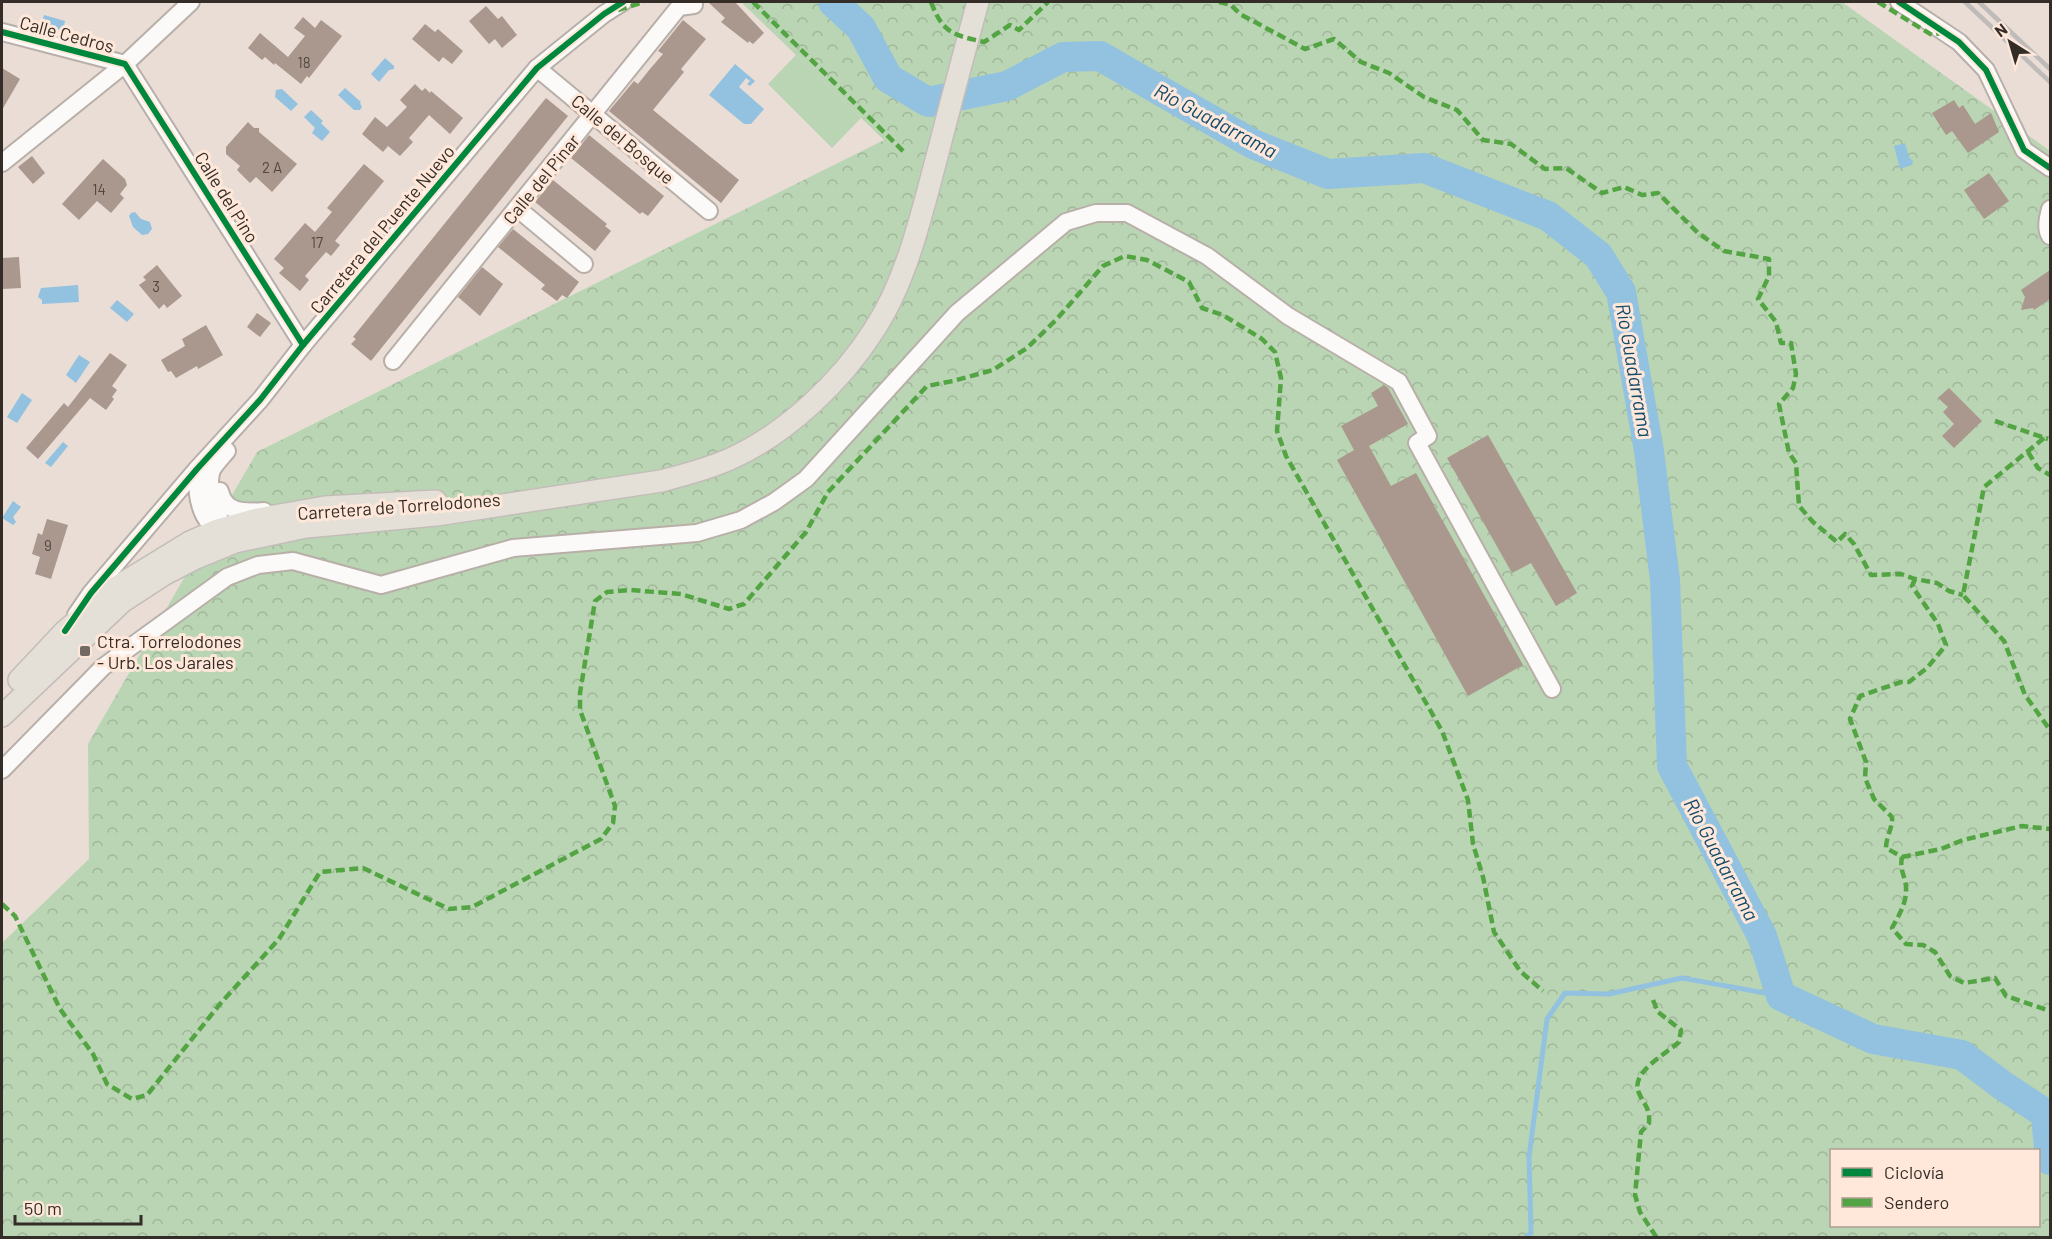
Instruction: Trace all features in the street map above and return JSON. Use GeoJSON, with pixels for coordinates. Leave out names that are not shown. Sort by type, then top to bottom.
{"type":"FeatureCollection","features":[{"type":"Feature","properties":{"kind":"main road","name":"Carretera de Torrelodones"},"geometry":{"type":"LineString","coordinates":[[2,716],[122,602],[165,574],[235,542],[306,527],[436,515],[661,481],[730,459],[758,444],[812,403],[838,378],[875,329],[900,278],[925,202],[978,2]]}},
{"type":"Feature","properties":{"kind":"main road","name":"Carretera de Torrelodones"},"geometry":{"type":"LineString","coordinates":[[2,699],[65,631],[115,588],[168,554],[217,530],[257,519],[325,507],[571,494]]}},
{"type":"Feature","properties":{"kind":"street"},"geometry":{"type":"LineString","coordinates":[[2,163],[125,64],[191,2]]}},
{"type":"Feature","properties":{"kind":"street","name":"Carretera del Puente Nuevo"},"geometry":{"type":"LineString","coordinates":[[65,631],[91,593],[260,400],[303,345],[537,68],[603,14],[623,2]]}},
{"type":"Feature","properties":{"kind":"street"},"geometry":{"type":"LineString","coordinates":[[1899,2],[1959,42],[1986,70],[2024,150],[2050,168]]}},
{"type":"Feature","properties":{"kind":"street","name":"Calle del Pinar"},"geometry":{"type":"LineString","coordinates":[[393,361],[680,8],[694,5]]}},
{"type":"Feature","properties":{"kind":"street","name":"Calle Cedros"},"geometry":{"type":"LineString","coordinates":[[2,32],[125,64]]}},
{"type":"Feature","properties":{"kind":"street","name":"Calle del Pino"},"geometry":{"type":"LineString","coordinates":[[125,64],[303,345]]}},
{"type":"Feature","properties":{"kind":"street","name":"Calle del Bosque"},"geometry":{"type":"LineString","coordinates":[[537,68],[709,211]]}},
{"type":"Feature","properties":{"kind":"street"},"geometry":{"type":"LineString","coordinates":[[517,208],[584,264]]}},
{"type":"Feature","properties":{"kind":"street"},"geometry":{"type":"LineString","coordinates":[[2050,209],[2048,217],[2050,236]]}},
{"type":"Feature","properties":{"kind":"street"},"geometry":{"type":"LineString","coordinates":[[2,770],[103,667],[227,577],[258,566],[293,561],[381,585],[513,548],[697,533],[741,520],[774,502],[806,479],[957,313],[1066,222],[1096,213],[1127,213],[1207,255],[1288,316],[1399,382],[1428,436],[1417,443],[1552,689]]}},
{"type":"Feature","properties":{"kind":"street"},"geometry":{"type":"LineString","coordinates":[[122,602],[145,577],[202,544],[217,530],[220,515],[210,486],[212,470],[260,400]]}},
{"type":"Feature","properties":{"kind":"street"},"geometry":{"type":"LineString","coordinates":[[227,450],[220,470],[220,494],[229,507],[240,512],[325,507]]}},
{"type":"Feature","properties":{"kind":"street"},"geometry":{"type":"LineString","coordinates":[[197,470],[196,486],[201,509],[217,530],[228,533],[282,525],[306,527]]}},
{"type":"Feature","properties":{"kind":"green space"},"geometry":{"type":"Polygon","coordinates":[[[741,2],[1842,2],[2050,151],[2050,1237],[2,1238],[2,943],[89,859],[88,744],[257,452],[884,140],[741,2]]]}},
{"type":"Feature","properties":{"kind":"green space"},"geometry":{"type":"Polygon","coordinates":[[[796,55],[861,118],[832,148],[768,84],[796,55]]]}},
{"type":"Feature","properties":{"kind":"water"},"geometry":{"type":"Polygon","coordinates":[[[44,15],[65,21],[63,31],[41,25],[44,15]]]}},
{"type":"Feature","properties":{"kind":"water"},"geometry":{"type":"Polygon","coordinates":[[[385,58],[394,66],[394,69],[389,70],[379,82],[371,74],[385,58]]]}},
{"type":"Feature","properties":{"kind":"water"},"geometry":{"type":"Polygon","coordinates":[[[735,64],[755,81],[750,86],[747,84],[750,81],[746,78],[739,87],[764,109],[751,124],[744,124],[709,95],[735,64]]]}},
{"type":"Feature","properties":{"kind":"water"},"geometry":{"type":"Polygon","coordinates":[[[345,88],[361,102],[360,110],[354,110],[338,95],[345,88]]]}},
{"type":"Feature","properties":{"kind":"water"},"geometry":{"type":"Polygon","coordinates":[[[282,89],[298,104],[291,111],[275,97],[276,90],[282,89]]]}},
{"type":"Feature","properties":{"kind":"water"},"geometry":{"type":"Polygon","coordinates":[[[311,110],[323,121],[321,123],[330,132],[322,141],[312,133],[315,128],[304,117],[311,110]]]}},
{"type":"Feature","properties":{"kind":"water"},"geometry":{"type":"Polygon","coordinates":[[[1905,143],[1909,157],[1913,161],[1912,165],[1900,169],[1894,146],[1905,143]]]}},
{"type":"Feature","properties":{"kind":"water"},"geometry":{"type":"Polygon","coordinates":[[[135,212],[141,219],[150,222],[152,229],[148,234],[142,235],[133,227],[129,216],[135,212]]]}},
{"type":"Feature","properties":{"kind":"water"},"geometry":{"type":"Polygon","coordinates":[[[78,285],[79,302],[42,304],[42,300],[38,297],[41,288],[78,285]]]}},
{"type":"Feature","properties":{"kind":"water"},"geometry":{"type":"Polygon","coordinates":[[[117,300],[134,314],[127,322],[110,308],[117,300]]]}},
{"type":"Feature","properties":{"kind":"water"},"geometry":{"type":"Polygon","coordinates":[[[79,355],[90,362],[76,383],[66,375],[79,355]]]}},
{"type":"Feature","properties":{"kind":"water"},"geometry":{"type":"Polygon","coordinates":[[[22,393],[32,400],[17,423],[7,417],[22,393]]]}},
{"type":"Feature","properties":{"kind":"water"},"geometry":{"type":"Polygon","coordinates":[[[63,442],[68,446],[51,467],[45,463],[63,442]]]}},
{"type":"Feature","properties":{"kind":"water"},"geometry":{"type":"Polygon","coordinates":[[[13,501],[21,507],[13,517],[16,522],[13,525],[2,518],[13,501]]]}},
{"type":"Feature","properties":{"kind":"building"},"geometry":{"type":"Polygon","coordinates":[[[708,2],[735,2],[764,33],[753,44],[749,41],[748,43],[721,22],[725,18],[708,2]]]}},
{"type":"Feature","properties":{"kind":"building"},"geometry":{"type":"Polygon","coordinates":[[[486,6],[498,19],[502,16],[517,35],[502,48],[495,39],[489,44],[469,21],[486,6]]]}},
{"type":"Feature","properties":{"kind":"building"},"geometry":{"type":"Polygon","coordinates":[[[303,17],[315,28],[321,20],[342,36],[309,78],[307,76],[301,84],[275,63],[274,65],[265,57],[262,60],[248,48],[260,33],[288,57],[305,36],[294,28],[303,17]]]}},
{"type":"Feature","properties":{"kind":"building"},"geometry":{"type":"Polygon","coordinates":[[[683,20],[706,39],[681,69],[684,72],[653,110],[739,180],[721,203],[609,111],[634,81],[638,84],[663,54],[658,51],[683,20]]]}},
{"type":"Feature","properties":{"kind":"building"},"geometry":{"type":"Polygon","coordinates":[[[425,24],[435,32],[438,29],[463,51],[452,64],[443,57],[439,62],[412,39],[425,24]]]}},
{"type":"Feature","properties":{"kind":"building"},"geometry":{"type":"Polygon","coordinates":[[[2,68],[20,79],[2,110],[2,68]]]}},
{"type":"Feature","properties":{"kind":"building"},"geometry":{"type":"Polygon","coordinates":[[[415,84],[422,91],[425,88],[430,93],[431,91],[463,118],[450,134],[429,115],[409,138],[413,142],[400,156],[388,146],[383,152],[362,134],[375,117],[387,127],[407,107],[400,100],[415,84]]]}},
{"type":"Feature","properties":{"kind":"building"},"geometry":{"type":"Polygon","coordinates":[[[546,98],[568,116],[371,361],[351,344],[356,339],[353,337],[546,98]]]}},
{"type":"Feature","properties":{"kind":"building"},"geometry":{"type":"Polygon","coordinates":[[[1954,100],[1959,108],[1963,105],[1975,124],[1991,113],[1999,132],[1968,153],[1952,131],[1946,135],[1932,113],[1954,100]]]}},
{"type":"Feature","properties":{"kind":"building"},"geometry":{"type":"Polygon","coordinates":[[[248,122],[254,128],[259,128],[259,132],[297,164],[272,192],[256,177],[250,183],[237,170],[240,166],[226,154],[226,147],[248,122]]]}},
{"type":"Feature","properties":{"kind":"building"},"geometry":{"type":"Polygon","coordinates":[[[589,135],[664,196],[648,216],[642,212],[640,214],[571,158],[589,135]]]}},
{"type":"Feature","properties":{"kind":"building"},"geometry":{"type":"Polygon","coordinates":[[[32,156],[45,173],[33,184],[18,167],[32,156]]]}},
{"type":"Feature","properties":{"kind":"building"},"geometry":{"type":"Polygon","coordinates":[[[103,159],[125,179],[127,185],[120,194],[124,198],[111,213],[97,201],[79,220],[62,204],[103,159]]]}},
{"type":"Feature","properties":{"kind":"building"},"geometry":{"type":"Polygon","coordinates":[[[364,164],[384,181],[335,241],[340,245],[331,256],[326,252],[305,276],[309,280],[300,291],[279,273],[284,268],[274,259],[305,223],[315,232],[332,212],[327,208],[364,164]]]}},
{"type":"Feature","properties":{"kind":"building"},"geometry":{"type":"Polygon","coordinates":[[[1989,173],[2009,201],[1984,219],[1964,190],[1989,173]]]}},
{"type":"Feature","properties":{"kind":"building"},"geometry":{"type":"Polygon","coordinates":[[[553,180],[607,224],[605,226],[611,231],[595,251],[535,202],[553,180]]]}},
{"type":"Feature","properties":{"kind":"building"},"geometry":{"type":"Polygon","coordinates":[[[513,229],[579,282],[567,298],[562,295],[557,301],[541,289],[545,285],[498,247],[513,229]]]}},
{"type":"Feature","properties":{"kind":"building"},"geometry":{"type":"Polygon","coordinates":[[[19,257],[21,288],[2,289],[2,258],[19,257]]]}},
{"type":"Feature","properties":{"kind":"building"},"geometry":{"type":"Polygon","coordinates":[[[157,265],[182,296],[167,308],[164,304],[159,309],[139,285],[146,280],[143,277],[157,265]]]}},
{"type":"Feature","properties":{"kind":"building"},"geometry":{"type":"Polygon","coordinates":[[[482,267],[503,284],[480,316],[458,297],[482,267]]]}},
{"type":"Feature","properties":{"kind":"building"},"geometry":{"type":"Polygon","coordinates":[[[2050,270],[2050,299],[2034,310],[2033,308],[2021,310],[2025,297],[2021,290],[2050,270]]]}},
{"type":"Feature","properties":{"kind":"building"},"geometry":{"type":"Polygon","coordinates":[[[257,313],[271,323],[260,337],[247,327],[257,313]]]}},
{"type":"Feature","properties":{"kind":"building"},"geometry":{"type":"Polygon","coordinates":[[[206,325],[223,355],[176,378],[171,371],[168,372],[161,360],[185,346],[182,339],[206,325]]]}},
{"type":"Feature","properties":{"kind":"building"},"geometry":{"type":"Polygon","coordinates":[[[110,353],[127,365],[112,386],[117,390],[112,397],[114,399],[106,410],[90,398],[38,459],[26,448],[64,403],[68,407],[110,353]]]}},
{"type":"Feature","properties":{"kind":"building"},"geometry":{"type":"Polygon","coordinates":[[[1384,385],[1388,388],[1408,424],[1369,446],[1391,486],[1416,473],[1523,665],[1468,696],[1337,460],[1354,450],[1341,426],[1378,406],[1371,393],[1384,385]]]}},
{"type":"Feature","properties":{"kind":"building"},"geometry":{"type":"Polygon","coordinates":[[[1949,388],[1982,421],[1954,448],[1942,436],[1954,424],[1943,412],[1948,407],[1938,398],[1949,388]]]}},
{"type":"Feature","properties":{"kind":"building"},"geometry":{"type":"Polygon","coordinates":[[[1488,435],[1577,593],[1556,606],[1531,563],[1512,573],[1447,458],[1488,435]]]}},
{"type":"Feature","properties":{"kind":"building"},"geometry":{"type":"Polygon","coordinates":[[[47,519],[68,525],[51,579],[35,574],[40,557],[32,554],[38,533],[42,535],[47,519]]]}},
{"type":"Feature","properties":{"kind":"waterway","name":"Río Guadarrama"},"geometry":{"type":"LineString","coordinates":[[833,2],[861,28],[888,78],[928,102],[1007,86],[1063,57],[1100,56],[1253,144],[1328,174],[1424,168],[1548,216],[1598,255],[1621,292],[1649,451],[1665,580],[1672,766],[1762,936],[1781,996],[1873,1039],[1962,1055],[2046,1114],[2050,1160]]}},
{"type":"Feature","properties":{"kind":"waterway"},"geometry":{"type":"LineString","coordinates":[[1525,1238],[1531,1233],[1529,1157],[1547,1019],[1565,993],[1609,994],[1682,978],[1781,996]]}},
{"type":"Feature","properties":{"kind":"railway"},"geometry":{"type":"LineString","coordinates":[[1965,2],[2050,82]]}},
{"type":"Feature","properties":{"kind":"railway"},"geometry":{"type":"LineString","coordinates":[[1979,2],[2050,69]]}},
{"type":"Feature","properties":{"kind":"marked path"},"geometry":{"type":"LineString","coordinates":[[618,10],[644,2]]}},
{"type":"Feature","properties":{"kind":"marked path"},"geometry":{"type":"LineString","coordinates":[[753,2],[906,154]]}},
{"type":"Feature","properties":{"kind":"marked path"},"geometry":{"type":"LineString","coordinates":[[931,2],[935,13],[945,27],[957,35],[984,42],[1010,25],[1019,30],[1048,2]]}},
{"type":"Feature","properties":{"kind":"marked path"},"geometry":{"type":"LineString","coordinates":[[1219,2],[1231,5],[1240,14],[1305,49],[1334,39],[1361,62],[1389,73],[1424,97],[1457,110],[1483,140],[1511,144],[1545,169],[1566,168],[1602,193],[1624,187],[1642,195],[1658,193],[1698,233],[1724,251],[1769,259],[1769,276],[1758,299],[1776,322],[1781,343],[1791,343],[1796,374],[1793,388],[1779,404],[1789,453],[1796,463],[1799,506],[1813,522],[1837,542],[1845,534],[1854,544],[1871,575],[1901,574],[1937,583],[1949,591],[1963,595]]}},
{"type":"Feature","properties":{"kind":"marked path"},"geometry":{"type":"LineString","coordinates":[[1878,2],[1932,35],[1944,32]]}},
{"type":"Feature","properties":{"kind":"marked path"},"geometry":{"type":"LineString","coordinates":[[2,904],[15,916],[60,1009],[93,1054],[107,1084],[132,1099],[147,1095],[220,1004],[279,939],[320,872],[363,868],[449,909],[472,907],[601,839],[613,823],[615,806],[580,710],[580,693],[595,601],[607,592],[630,590],[681,594],[729,609],[744,604],[806,532],[828,492],[927,386],[993,370],[1027,348],[1056,320],[1103,266],[1125,256],[1147,260],[1189,282],[1202,308],[1223,315],[1262,339],[1275,352],[1281,378],[1277,431],[1286,456],[1442,731],[1468,800],[1473,844],[1483,877],[1494,932],[1520,971],[1543,991]]}},
{"type":"Feature","properties":{"kind":"marked path"},"geometry":{"type":"LineString","coordinates":[[1995,421],[2048,439]]}},
{"type":"Feature","properties":{"kind":"marked path"},"geometry":{"type":"LineString","coordinates":[[2044,438],[1984,487],[1963,595],[2004,641],[2025,695],[2050,730]]}},
{"type":"Feature","properties":{"kind":"marked path"},"geometry":{"type":"LineString","coordinates":[[2028,452],[2038,468],[2050,475]]}},
{"type":"Feature","properties":{"kind":"marked path"},"geometry":{"type":"LineString","coordinates":[[1915,579],[1912,586],[1938,624],[1946,645],[1927,668],[1909,682],[1901,682],[1860,696],[1850,719],[1866,762],[1865,778],[1874,799],[1892,817],[1886,848],[1902,857],[1906,896],[1892,928],[1906,944],[1923,945],[1935,952],[1950,976],[1964,983],[1995,978],[2006,996],[2050,1011]]}},
{"type":"Feature","properties":{"kind":"marked path"},"geometry":{"type":"LineString","coordinates":[[1902,857],[1941,849],[1963,840],[2022,826],[2050,829]]}},
{"type":"Feature","properties":{"kind":"marked path"},"geometry":{"type":"LineString","coordinates":[[1653,1000],[1658,1012],[1681,1030],[1679,1042],[1650,1064],[1639,1078],[1637,1086],[1648,1110],[1649,1123],[1641,1132],[1635,1195],[1640,1212],[1657,1238]]}},
{"type":"Feature","properties":{"kind":"cycle path"},"geometry":{"type":"LineString","coordinates":[[65,631],[91,593],[197,469],[260,400],[303,345],[537,68],[604,14],[623,2]]}},
{"type":"Feature","properties":{"kind":"cycle path"},"geometry":{"type":"LineString","coordinates":[[1899,2],[1959,42],[1986,70],[2024,150],[2050,168]]}},
{"type":"Feature","properties":{"kind":"cycle path"},"geometry":{"type":"LineString","coordinates":[[2,32],[125,64],[303,345]]}},
{"type":"Feature","properties":{"kind":"place","name":"Ctra. Torrelodones - Urb. Los Jarales"},"geometry":{"type":"Point","coordinates":[85,651]}}]}
